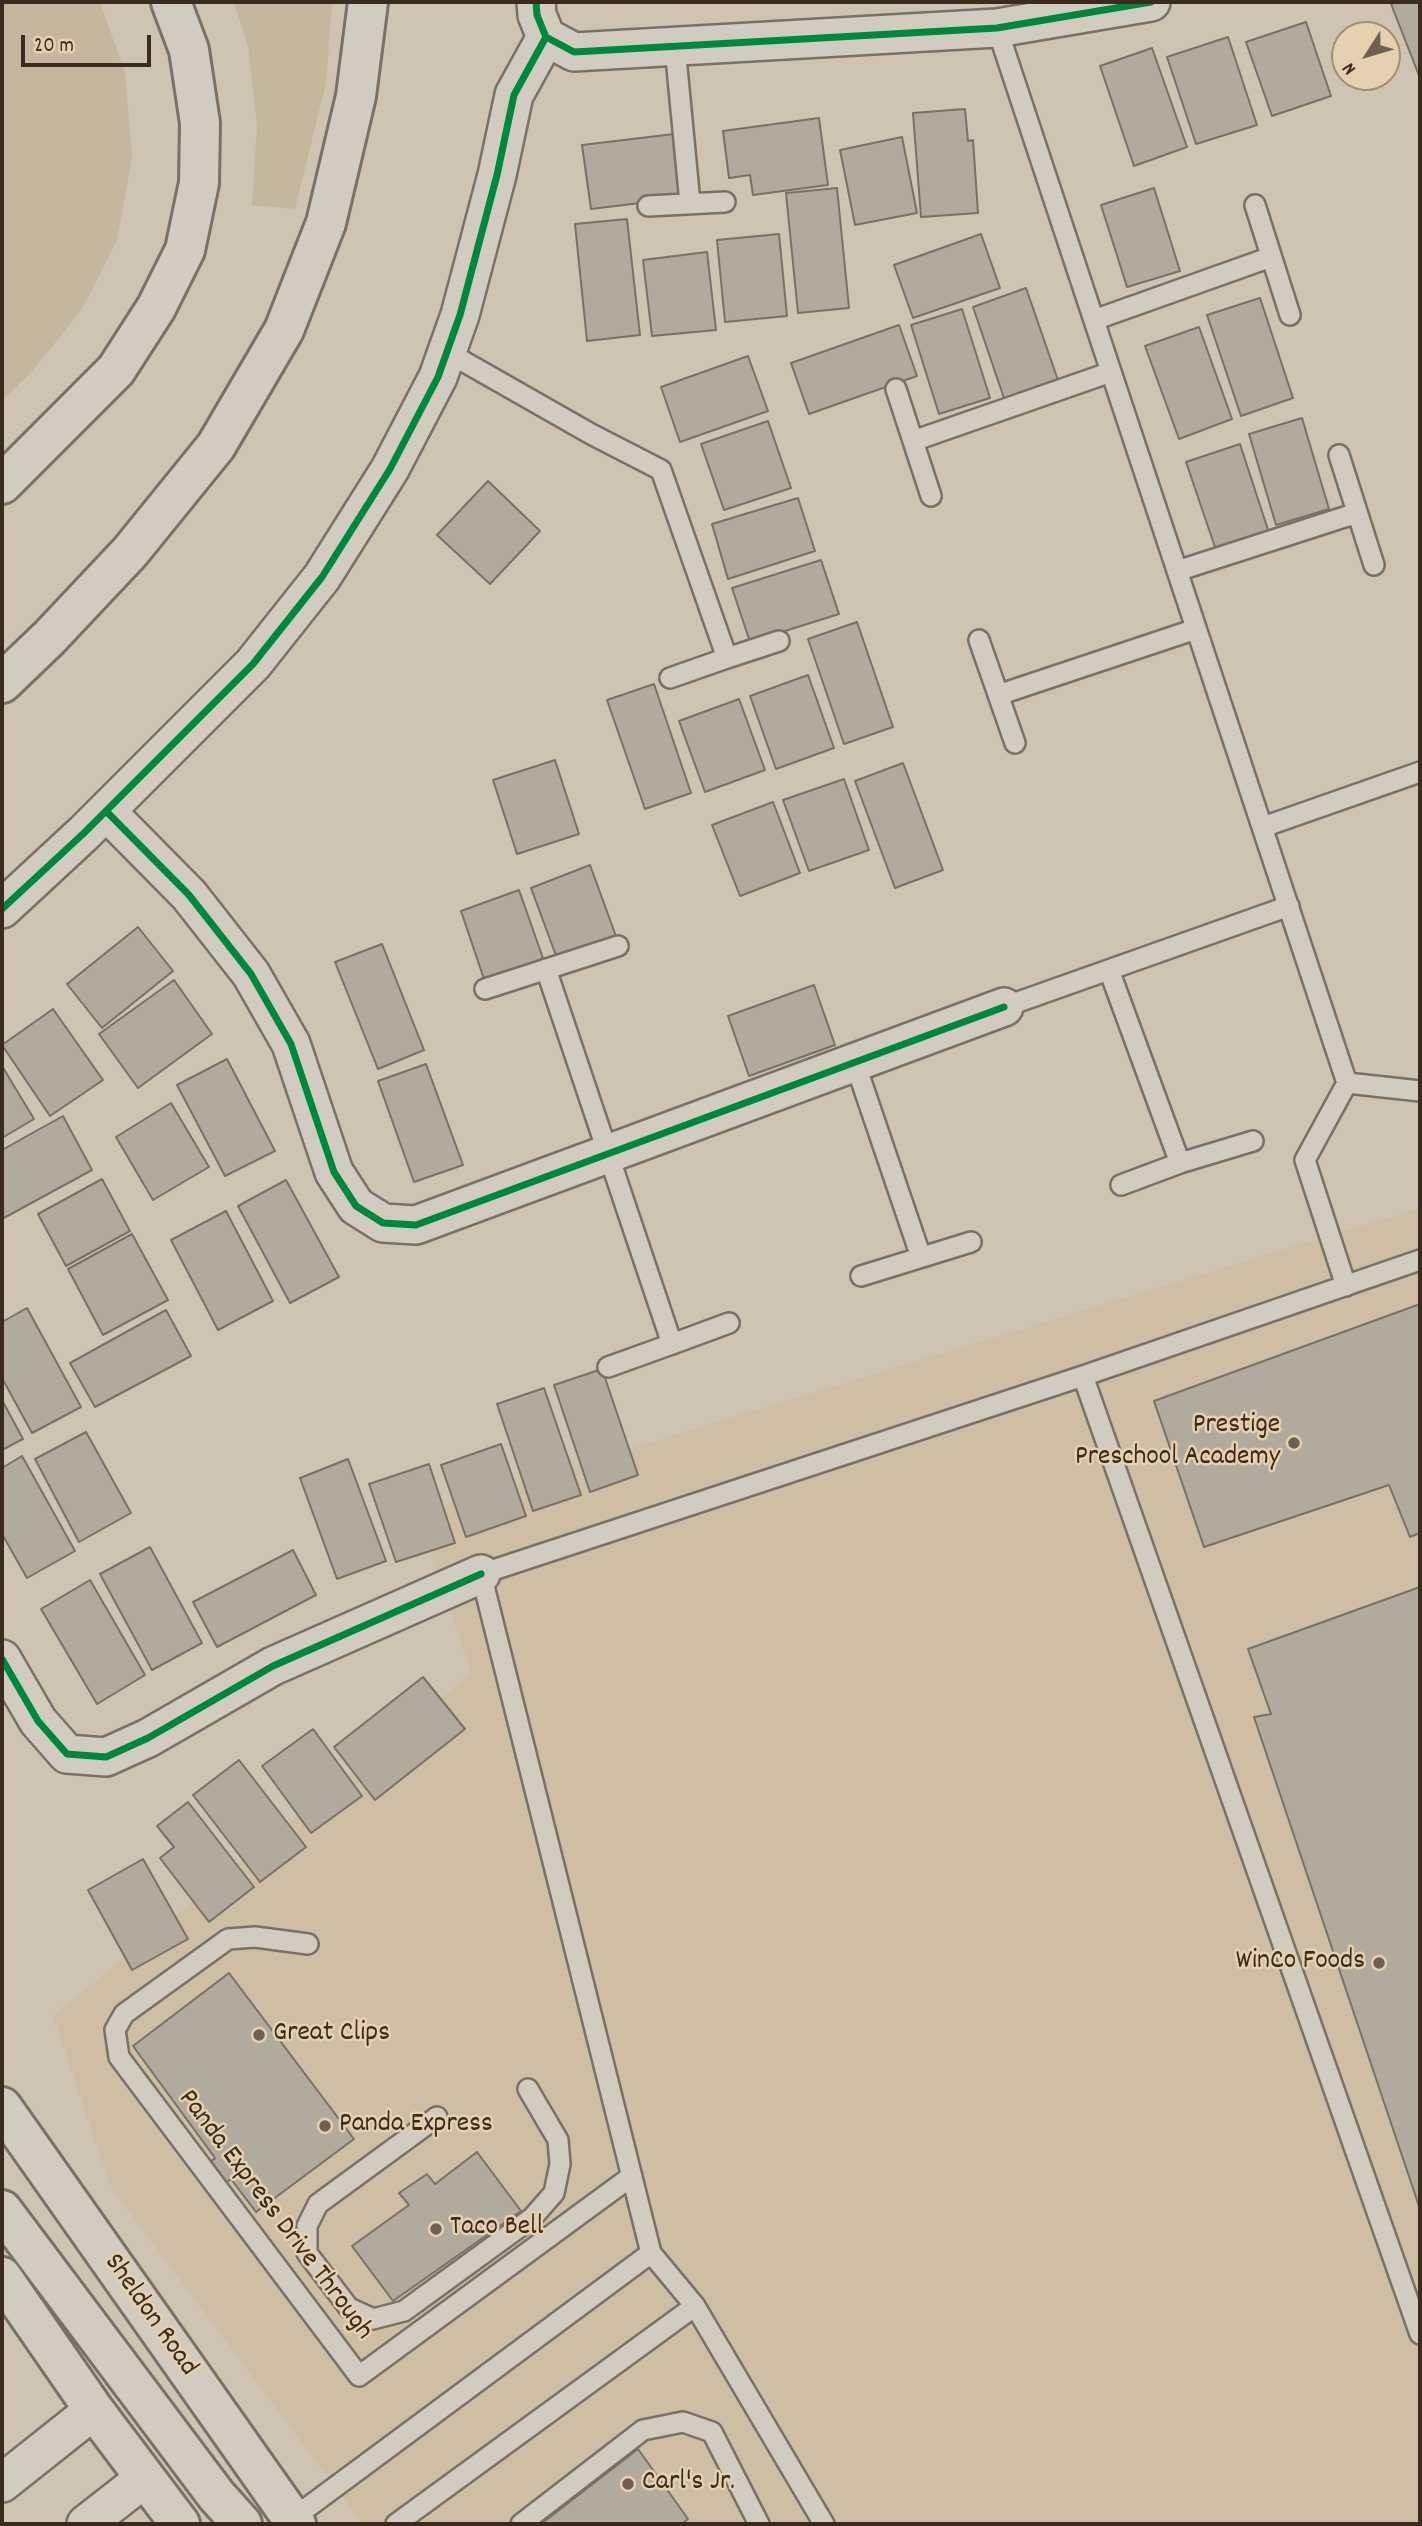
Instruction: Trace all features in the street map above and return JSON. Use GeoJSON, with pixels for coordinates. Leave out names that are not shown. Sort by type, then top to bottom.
{"type":"FeatureCollection","features":[{"type":"Feature","properties":{"kind":"main road"},"geometry":{"type":"LineString","coordinates":[[2,484],[116,370],[156,308],[185,250],[199,183],[200,123],[189,50],[171,2]]}},
{"type":"Feature","properties":{"kind":"main road"},"geometry":{"type":"LineString","coordinates":[[2,683],[49,638],[130,552],[216,446],[284,330],[326,223],[356,96],[368,2]]}},
{"type":"Feature","properties":{"kind":"main road","name":"Sheldon Road"},"geometry":{"type":"LineString","coordinates":[[2,2107],[294,2522]]}},
{"type":"Feature","properties":{"kind":"main road"},"geometry":{"type":"LineString","coordinates":[[2,2210],[216,2495],[242,2524]]}},
{"type":"Feature","properties":{"kind":"main road"},"geometry":{"type":"LineString","coordinates":[[2,2277],[94,2410],[180,2524]]}},
{"type":"Feature","properties":{"kind":"street"},"geometry":{"type":"LineString","coordinates":[[536,2],[537,15],[546,37],[574,52],[997,29],[1151,2]]}},
{"type":"Feature","properties":{"kind":"street"},"geometry":{"type":"LineString","coordinates":[[2,909],[106,811],[253,664],[322,577],[390,470],[438,377],[460,315],[497,175],[514,95],[546,37]]}},
{"type":"Feature","properties":{"kind":"street"},"geometry":{"type":"LineString","coordinates":[[106,811],[189,895],[251,974],[291,1044],[334,1172],[356,1206],[383,1223],[416,1225],[1004,1007]]}},
{"type":"Feature","properties":{"kind":"street"},"geometry":{"type":"LineString","coordinates":[[2,1659],[38,1721],[68,1754],[106,1756],[148,1738],[273,1666],[481,1574]]}},
{"type":"Feature","properties":{"kind":"street"},"geometry":{"type":"LineString","coordinates":[[2,2483],[94,2410]]}},
{"type":"Feature","properties":{"kind":"street"},"geometry":{"type":"LineString","coordinates":[[86,2524],[145,2478]]}},
{"type":"Feature","properties":{"kind":"lane"},"geometry":{"type":"LineString","coordinates":[[997,29],[1348,1083],[1306,1160],[1346,1286]]}},
{"type":"Feature","properties":{"kind":"lane"},"geometry":{"type":"LineString","coordinates":[[675,47],[690,204]]}},
{"type":"Feature","properties":{"kind":"lane"},"geometry":{"type":"LineString","coordinates":[[648,206],[724,202]]}},
{"type":"Feature","properties":{"kind":"lane"},"geometry":{"type":"LineString","coordinates":[[1255,205],[1290,315]]}},
{"type":"Feature","properties":{"kind":"lane"},"geometry":{"type":"LineString","coordinates":[[1094,320],[1271,257]]}},
{"type":"Feature","properties":{"kind":"lane"},"geometry":{"type":"LineString","coordinates":[[447,352],[591,435],[661,470],[727,658]]}},
{"type":"Feature","properties":{"kind":"lane"},"geometry":{"type":"LineString","coordinates":[[913,441],[1111,372]]}},
{"type":"Feature","properties":{"kind":"lane"},"geometry":{"type":"LineString","coordinates":[[896,389],[931,496]]}},
{"type":"Feature","properties":{"kind":"lane"},"geometry":{"type":"LineString","coordinates":[[1339,455],[1374,565]]}},
{"type":"Feature","properties":{"kind":"lane"},"geometry":{"type":"LineString","coordinates":[[1177,571],[1357,513]]}},
{"type":"Feature","properties":{"kind":"lane"},"geometry":{"type":"LineString","coordinates":[[998,695],[1196,629]]}},
{"type":"Feature","properties":{"kind":"lane"},"geometry":{"type":"LineString","coordinates":[[979,640],[1015,743]]}},
{"type":"Feature","properties":{"kind":"lane"},"geometry":{"type":"LineString","coordinates":[[670,678],[779,641]]}},
{"type":"Feature","properties":{"kind":"lane"},"geometry":{"type":"LineString","coordinates":[[1263,827],[1420,772]]}},
{"type":"Feature","properties":{"kind":"lane"},"geometry":{"type":"LineString","coordinates":[[1004,1007],[1289,906]]}},
{"type":"Feature","properties":{"kind":"lane"},"geometry":{"type":"LineString","coordinates":[[485,989],[618,946]]}},
{"type":"Feature","properties":{"kind":"lane"},"geometry":{"type":"LineString","coordinates":[[546,969],[672,1344]]}},
{"type":"Feature","properties":{"kind":"lane"},"geometry":{"type":"LineString","coordinates":[[1109,970],[1180,1163]]}},
{"type":"Feature","properties":{"kind":"lane"},"geometry":{"type":"LineString","coordinates":[[855,1063],[921,1257]]}},
{"type":"Feature","properties":{"kind":"lane"},"geometry":{"type":"LineString","coordinates":[[1348,1083],[1420,1091]]}},
{"type":"Feature","properties":{"kind":"lane"},"geometry":{"type":"LineString","coordinates":[[1121,1185],[1180,1163],[1253,1141]]}},
{"type":"Feature","properties":{"kind":"lane"},"geometry":{"type":"LineString","coordinates":[[861,1276],[971,1242]]}},
{"type":"Feature","properties":{"kind":"lane"},"geometry":{"type":"LineString","coordinates":[[824,2524],[695,2306],[651,2253],[481,1574],[1083,1376],[1420,1261]]}},
{"type":"Feature","properties":{"kind":"lane"},"geometry":{"type":"LineString","coordinates":[[608,1367],[729,1324]]}},
{"type":"Feature","properties":{"kind":"lane"},"geometry":{"type":"LineString","coordinates":[[1083,1376],[1420,2334]]}},
{"type":"Feature","properties":{"kind":"lane","name":"Panda Express Drive Through"},"geometry":{"type":"LineString","coordinates":[[308,1944],[255,1937],[228,1939],[124,2014],[115,2030],[119,2057],[359,2376],[632,2176]]}},
{"type":"Feature","properties":{"kind":"lane"},"geometry":{"type":"LineString","coordinates":[[437,2117],[318,2204],[307,2226],[307,2253],[349,2308],[373,2319],[404,2311],[532,2218],[554,2193],[560,2164],[558,2140],[528,2089]]}},
{"type":"Feature","properties":{"kind":"lane"},"geometry":{"type":"LineString","coordinates":[[294,2522],[651,2253]]}},
{"type":"Feature","properties":{"kind":"lane"},"geometry":{"type":"LineString","coordinates":[[396,2524],[695,2306]]}},
{"type":"Feature","properties":{"kind":"lane"},"geometry":{"type":"LineString","coordinates":[[521,2524],[643,2430],[683,2422],[712,2432],[759,2524]]}},
{"type":"Feature","properties":{"kind":"shaded area"},"geometry":{"type":"Polygon","coordinates":[[[2,2],[100,2],[125,73],[132,158],[117,240],[82,309],[29,375],[2,400],[2,2]]]}},
{"type":"Feature","properties":{"kind":"shaded area"},"geometry":{"type":"Polygon","coordinates":[[[234,2],[332,2],[326,83],[295,209],[252,205],[257,125],[248,47],[234,2]]]}},
{"type":"Feature","properties":{"kind":"shaded area"},"geometry":{"type":"Polygon","coordinates":[[[1420,1208],[1420,2524],[363,2524],[111,2187],[53,2016],[472,1673],[418,1513],[1420,1208]]]}},
{"type":"Feature","properties":{"kind":"building"},"geometry":{"type":"Polygon","coordinates":[[[1420,2],[1420,78],[1401,30],[1401,21],[1398,21],[1391,4],[1420,2]]]}},
{"type":"Feature","properties":{"kind":"building"},"geometry":{"type":"Polygon","coordinates":[[[1306,22],[1331,96],[1272,116],[1246,42],[1306,22]]]}},
{"type":"Feature","properties":{"kind":"building"},"geometry":{"type":"Polygon","coordinates":[[[1228,37],[1257,125],[1196,144],[1167,57],[1228,37]]]}},
{"type":"Feature","properties":{"kind":"building"},"geometry":{"type":"Polygon","coordinates":[[[1152,48],[1187,147],[1134,166],[1100,66],[1152,48]]]}},
{"type":"Feature","properties":{"kind":"building"},"geometry":{"type":"Polygon","coordinates":[[[965,109],[968,141],[973,140],[978,213],[921,217],[913,113],[965,109]]]}},
{"type":"Feature","properties":{"kind":"building"},"geometry":{"type":"Polygon","coordinates":[[[819,118],[828,185],[753,195],[750,175],[729,178],[723,131],[819,118]]]}},
{"type":"Feature","properties":{"kind":"building"},"geometry":{"type":"Polygon","coordinates":[[[674,134],[682,198],[591,209],[582,145],[674,134]]]}},
{"type":"Feature","properties":{"kind":"building"},"geometry":{"type":"Polygon","coordinates":[[[902,137],[917,213],[855,225],[840,150],[902,137]]]}},
{"type":"Feature","properties":{"kind":"building"},"geometry":{"type":"Polygon","coordinates":[[[837,188],[849,308],[798,313],[786,193],[837,188]]]}},
{"type":"Feature","properties":{"kind":"building"},"geometry":{"type":"Polygon","coordinates":[[[1154,188],[1180,271],[1127,287],[1101,205],[1154,188]]]}},
{"type":"Feature","properties":{"kind":"building"},"geometry":{"type":"Polygon","coordinates":[[[627,219],[640,335],[587,341],[575,224],[627,219]]]}},
{"type":"Feature","properties":{"kind":"building"},"geometry":{"type":"Polygon","coordinates":[[[779,234],[787,316],[725,322],[717,240],[779,234]]]}},
{"type":"Feature","properties":{"kind":"building"},"geometry":{"type":"Polygon","coordinates":[[[981,234],[1000,288],[913,318],[894,265],[981,234]]]}},
{"type":"Feature","properties":{"kind":"building"},"geometry":{"type":"Polygon","coordinates":[[[707,252],[716,330],[652,336],[643,260],[707,252]]]}},
{"type":"Feature","properties":{"kind":"building"},"geometry":{"type":"Polygon","coordinates":[[[1026,288],[1060,386],[1006,404],[973,307],[1026,288]]]}},
{"type":"Feature","properties":{"kind":"building"},"geometry":{"type":"Polygon","coordinates":[[[1260,298],[1293,398],[1241,416],[1207,315],[1260,298]]]}},
{"type":"Feature","properties":{"kind":"building"},"geometry":{"type":"Polygon","coordinates":[[[962,309],[990,398],[939,414],[911,325],[962,309]]]}},
{"type":"Feature","properties":{"kind":"building"},"geometry":{"type":"Polygon","coordinates":[[[899,325],[917,376],[809,414],[791,363],[899,325]]]}},
{"type":"Feature","properties":{"kind":"building"},"geometry":{"type":"Polygon","coordinates":[[[1199,327],[1232,419],[1179,439],[1145,346],[1199,327]]]}},
{"type":"Feature","properties":{"kind":"building"},"geometry":{"type":"Polygon","coordinates":[[[748,356],[768,411],[680,442],[661,387],[748,356]]]}},
{"type":"Feature","properties":{"kind":"building"},"geometry":{"type":"Polygon","coordinates":[[[1302,418],[1329,509],[1276,525],[1249,434],[1302,418]]]}},
{"type":"Feature","properties":{"kind":"building"},"geometry":{"type":"Polygon","coordinates":[[[768,421],[791,488],[724,510],[701,444],[768,421]]]}},
{"type":"Feature","properties":{"kind":"building"},"geometry":{"type":"Polygon","coordinates":[[[1240,444],[1270,536],[1217,553],[1186,462],[1240,444]]]}},
{"type":"Feature","properties":{"kind":"building"},"geometry":{"type":"Polygon","coordinates":[[[488,481],[540,531],[490,584],[437,535],[488,481]]]}},
{"type":"Feature","properties":{"kind":"building"},"geometry":{"type":"Polygon","coordinates":[[[798,498],[815,551],[728,579],[712,524],[798,498]]]}},
{"type":"Feature","properties":{"kind":"building"},"geometry":{"type":"Polygon","coordinates":[[[821,560],[839,614],[750,642],[732,588],[821,560]]]}},
{"type":"Feature","properties":{"kind":"building"},"geometry":{"type":"Polygon","coordinates":[[[857,622],[893,727],[844,744],[808,639],[857,622]]]}},
{"type":"Feature","properties":{"kind":"building"},"geometry":{"type":"Polygon","coordinates":[[[808,675],[834,748],[776,769],[750,696],[808,675]]]}},
{"type":"Feature","properties":{"kind":"building"},"geometry":{"type":"Polygon","coordinates":[[[654,684],[691,793],[645,809],[607,700],[654,684]]]}},
{"type":"Feature","properties":{"kind":"building"},"geometry":{"type":"Polygon","coordinates":[[[739,699],[765,770],[705,792],[679,721],[739,699]]]}},
{"type":"Feature","properties":{"kind":"building"},"geometry":{"type":"Polygon","coordinates":[[[555,760],[579,834],[517,854],[493,780],[555,760]]]}},
{"type":"Feature","properties":{"kind":"building"},"geometry":{"type":"Polygon","coordinates":[[[903,763],[943,870],[895,888],[855,781],[903,763]]]}},
{"type":"Feature","properties":{"kind":"building"},"geometry":{"type":"Polygon","coordinates":[[[844,779],[869,850],[809,871],[783,800],[844,779]]]}},
{"type":"Feature","properties":{"kind":"building"},"geometry":{"type":"Polygon","coordinates":[[[773,802],[800,873],[740,896],[712,825],[773,802]]]}},
{"type":"Feature","properties":{"kind":"building"},"geometry":{"type":"Polygon","coordinates":[[[590,865],[617,939],[558,961],[531,888],[590,865]]]}},
{"type":"Feature","properties":{"kind":"building"},"geometry":{"type":"Polygon","coordinates":[[[519,890],[544,961],[485,982],[461,911],[519,890]]]}},
{"type":"Feature","properties":{"kind":"building"},"geometry":{"type":"Polygon","coordinates":[[[138,927],[173,971],[102,1028],[67,984],[138,927]]]}},
{"type":"Feature","properties":{"kind":"building"},"geometry":{"type":"Polygon","coordinates":[[[382,944],[424,1050],[378,1069],[335,962],[382,944]]]}},
{"type":"Feature","properties":{"kind":"building"},"geometry":{"type":"Polygon","coordinates":[[[174,980],[212,1034],[138,1088],[99,1034],[174,980]]]}},
{"type":"Feature","properties":{"kind":"building"},"geometry":{"type":"Polygon","coordinates":[[[814,985],[835,1045],[749,1076],[728,1016],[814,985]]]}},
{"type":"Feature","properties":{"kind":"building"},"geometry":{"type":"Polygon","coordinates":[[[53,1009],[103,1080],[50,1116],[2,1045],[53,1009]]]}},
{"type":"Feature","properties":{"kind":"building"},"geometry":{"type":"Polygon","coordinates":[[[227,1059],[275,1151],[225,1176],[177,1085],[227,1059]]]}},
{"type":"Feature","properties":{"kind":"building"},"geometry":{"type":"Polygon","coordinates":[[[426,1064],[463,1165],[414,1182],[378,1081],[426,1064]]]}},
{"type":"Feature","properties":{"kind":"building"},"geometry":{"type":"Polygon","coordinates":[[[2,1066],[34,1119],[2,1138],[2,1066]]]}},
{"type":"Feature","properties":{"kind":"building"},"geometry":{"type":"Polygon","coordinates":[[[171,1103],[209,1167],[153,1200],[116,1137],[171,1103]]]}},
{"type":"Feature","properties":{"kind":"building"},"geometry":{"type":"Polygon","coordinates":[[[63,1116],[92,1170],[2,1219],[2,1150],[63,1116]]]}},
{"type":"Feature","properties":{"kind":"building"},"geometry":{"type":"Polygon","coordinates":[[[102,1179],[130,1231],[66,1266],[38,1214],[102,1179]]]}},
{"type":"Feature","properties":{"kind":"building"},"geometry":{"type":"Polygon","coordinates":[[[286,1180],[339,1277],[290,1303],[238,1206],[286,1180]]]}},
{"type":"Feature","properties":{"kind":"building"},"geometry":{"type":"Polygon","coordinates":[[[226,1211],[273,1301],[218,1330],[171,1240],[226,1211]]]}},
{"type":"Feature","properties":{"kind":"building"},"geometry":{"type":"Polygon","coordinates":[[[132,1234],[168,1300],[103,1335],[68,1269],[132,1234]]]}},
{"type":"Feature","properties":{"kind":"building","name":"Prestige Preschool Academy"},"geometry":{"type":"Polygon","coordinates":[[[1420,1304],[1420,1533],[1410,1537],[1389,1485],[1204,1547],[1154,1401],[1420,1304]]]}},
{"type":"Feature","properties":{"kind":"building"},"geometry":{"type":"Polygon","coordinates":[[[27,1308],[81,1407],[32,1433],[2,1378],[2,1322],[27,1308]]]}},
{"type":"Feature","properties":{"kind":"building"},"geometry":{"type":"Polygon","coordinates":[[[166,1310],[191,1356],[95,1407],[70,1363],[166,1310]]]}},
{"type":"Feature","properties":{"kind":"building"},"geometry":{"type":"Polygon","coordinates":[[[602,1369],[638,1475],[590,1492],[554,1385],[602,1369]]]}},
{"type":"Feature","properties":{"kind":"building"},"geometry":{"type":"Polygon","coordinates":[[[544,1388],[581,1495],[533,1511],[497,1404],[544,1388]]]}},
{"type":"Feature","properties":{"kind":"building"},"geometry":{"type":"Polygon","coordinates":[[[2,1400],[23,1439],[2,1450],[2,1400]]]}},
{"type":"Feature","properties":{"kind":"building"},"geometry":{"type":"Polygon","coordinates":[[[86,1432],[131,1513],[79,1542],[35,1459],[86,1432]]]}},
{"type":"Feature","properties":{"kind":"building"},"geometry":{"type":"Polygon","coordinates":[[[501,1444],[526,1516],[466,1537],[441,1465],[501,1444]]]}},
{"type":"Feature","properties":{"kind":"building"},"geometry":{"type":"Polygon","coordinates":[[[22,1456],[75,1551],[27,1578],[2,1534],[2,1468],[22,1456]]]}},
{"type":"Feature","properties":{"kind":"building"},"geometry":{"type":"Polygon","coordinates":[[[348,1459],[386,1561],[337,1579],[300,1478],[348,1459]]]}},
{"type":"Feature","properties":{"kind":"building"},"geometry":{"type":"Polygon","coordinates":[[[429,1464],[455,1543],[396,1562],[369,1484],[429,1464]]]}},
{"type":"Feature","properties":{"kind":"building"},"geometry":{"type":"Polygon","coordinates":[[[150,1547],[202,1643],[152,1670],[100,1574],[150,1547]]]}},
{"type":"Feature","properties":{"kind":"building"},"geometry":{"type":"Polygon","coordinates":[[[293,1550],[316,1595],[217,1647],[193,1602],[293,1550]]]}},
{"type":"Feature","properties":{"kind":"building"},"geometry":{"type":"Polygon","coordinates":[[[90,1580],[145,1675],[97,1704],[41,1609],[90,1580]]]}},
{"type":"Feature","properties":{"kind":"building","name":"WinCo Foods"},"geometry":{"type":"Polygon","coordinates":[[[1420,1587],[1420,2209],[1254,1717],[1271,1714],[1248,1649],[1420,1587]]]}},
{"type":"Feature","properties":{"kind":"building"},"geometry":{"type":"Polygon","coordinates":[[[423,1677],[465,1729],[375,1800],[334,1747],[423,1677]]]}},
{"type":"Feature","properties":{"kind":"building"},"geometry":{"type":"Polygon","coordinates":[[[313,1729],[362,1796],[311,1833],[262,1766],[313,1729]]]}},
{"type":"Feature","properties":{"kind":"building"},"geometry":{"type":"Polygon","coordinates":[[[239,1760],[306,1847],[260,1882],[193,1795],[239,1760]]]}},
{"type":"Feature","properties":{"kind":"building"},"geometry":{"type":"Polygon","coordinates":[[[188,1802],[254,1887],[209,1922],[160,1858],[174,1847],[157,1826],[188,1802]]]}},
{"type":"Feature","properties":{"kind":"building"},"geometry":{"type":"Polygon","coordinates":[[[143,1859],[188,1939],[132,1970],[88,1890],[143,1859]]]}},
{"type":"Feature","properties":{"kind":"building"},"geometry":{"type":"Polygon","coordinates":[[[229,1973],[354,2139],[256,2212],[231,2179],[224,2184],[208,2164],[215,2158],[133,2046],[229,1973]]]}},
{"type":"Feature","properties":{"kind":"building","name":"Taco Bell"},"geometry":{"type":"Polygon","coordinates":[[[477,2152],[521,2211],[393,2301],[352,2246],[409,2205],[399,2193],[427,2174],[435,2184],[477,2152]]]}},
{"type":"Feature","properties":{"kind":"building","name":"Carl's Jr."},"geometry":{"type":"Polygon","coordinates":[[[638,2449],[688,2519],[682,2524],[541,2524],[638,2449]]]}},
{"type":"Feature","properties":{"kind":"cycle path"},"geometry":{"type":"LineString","coordinates":[[536,2],[537,15],[546,37],[574,52],[997,28],[1151,2]]}},
{"type":"Feature","properties":{"kind":"cycle path"},"geometry":{"type":"LineString","coordinates":[[2,909],[84,833],[253,664],[322,577],[390,469],[438,377],[460,315],[497,175],[514,95],[546,37]]}},
{"type":"Feature","properties":{"kind":"cycle path"},"geometry":{"type":"LineString","coordinates":[[106,811],[189,895],[251,974],[291,1044],[334,1172],[356,1206],[383,1223],[416,1225],[1004,1007]]}},
{"type":"Feature","properties":{"kind":"cycle path"},"geometry":{"type":"LineString","coordinates":[[2,1659],[38,1721],[67,1754],[106,1757],[148,1738],[273,1666],[481,1574]]}},
{"type":"Feature","properties":{"kind":"place","name":"Prestige Preschool Academy"},"geometry":{"type":"Point","coordinates":[1294,1443]}},
{"type":"Feature","properties":{"kind":"place","name":"WinCo Foods"},"geometry":{"type":"Point","coordinates":[1379,1963]}},
{"type":"Feature","properties":{"kind":"place","name":"Great Clips"},"geometry":{"type":"Point","coordinates":[259,2035]}},
{"type":"Feature","properties":{"kind":"place","name":"Panda Express"},"geometry":{"type":"Point","coordinates":[325,2126]}},
{"type":"Feature","properties":{"kind":"place","name":"Taco Bell"},"geometry":{"type":"Point","coordinates":[436,2229]}},
{"type":"Feature","properties":{"kind":"place","name":"Carl's Jr."},"geometry":{"type":"Point","coordinates":[628,2484]}}]}
